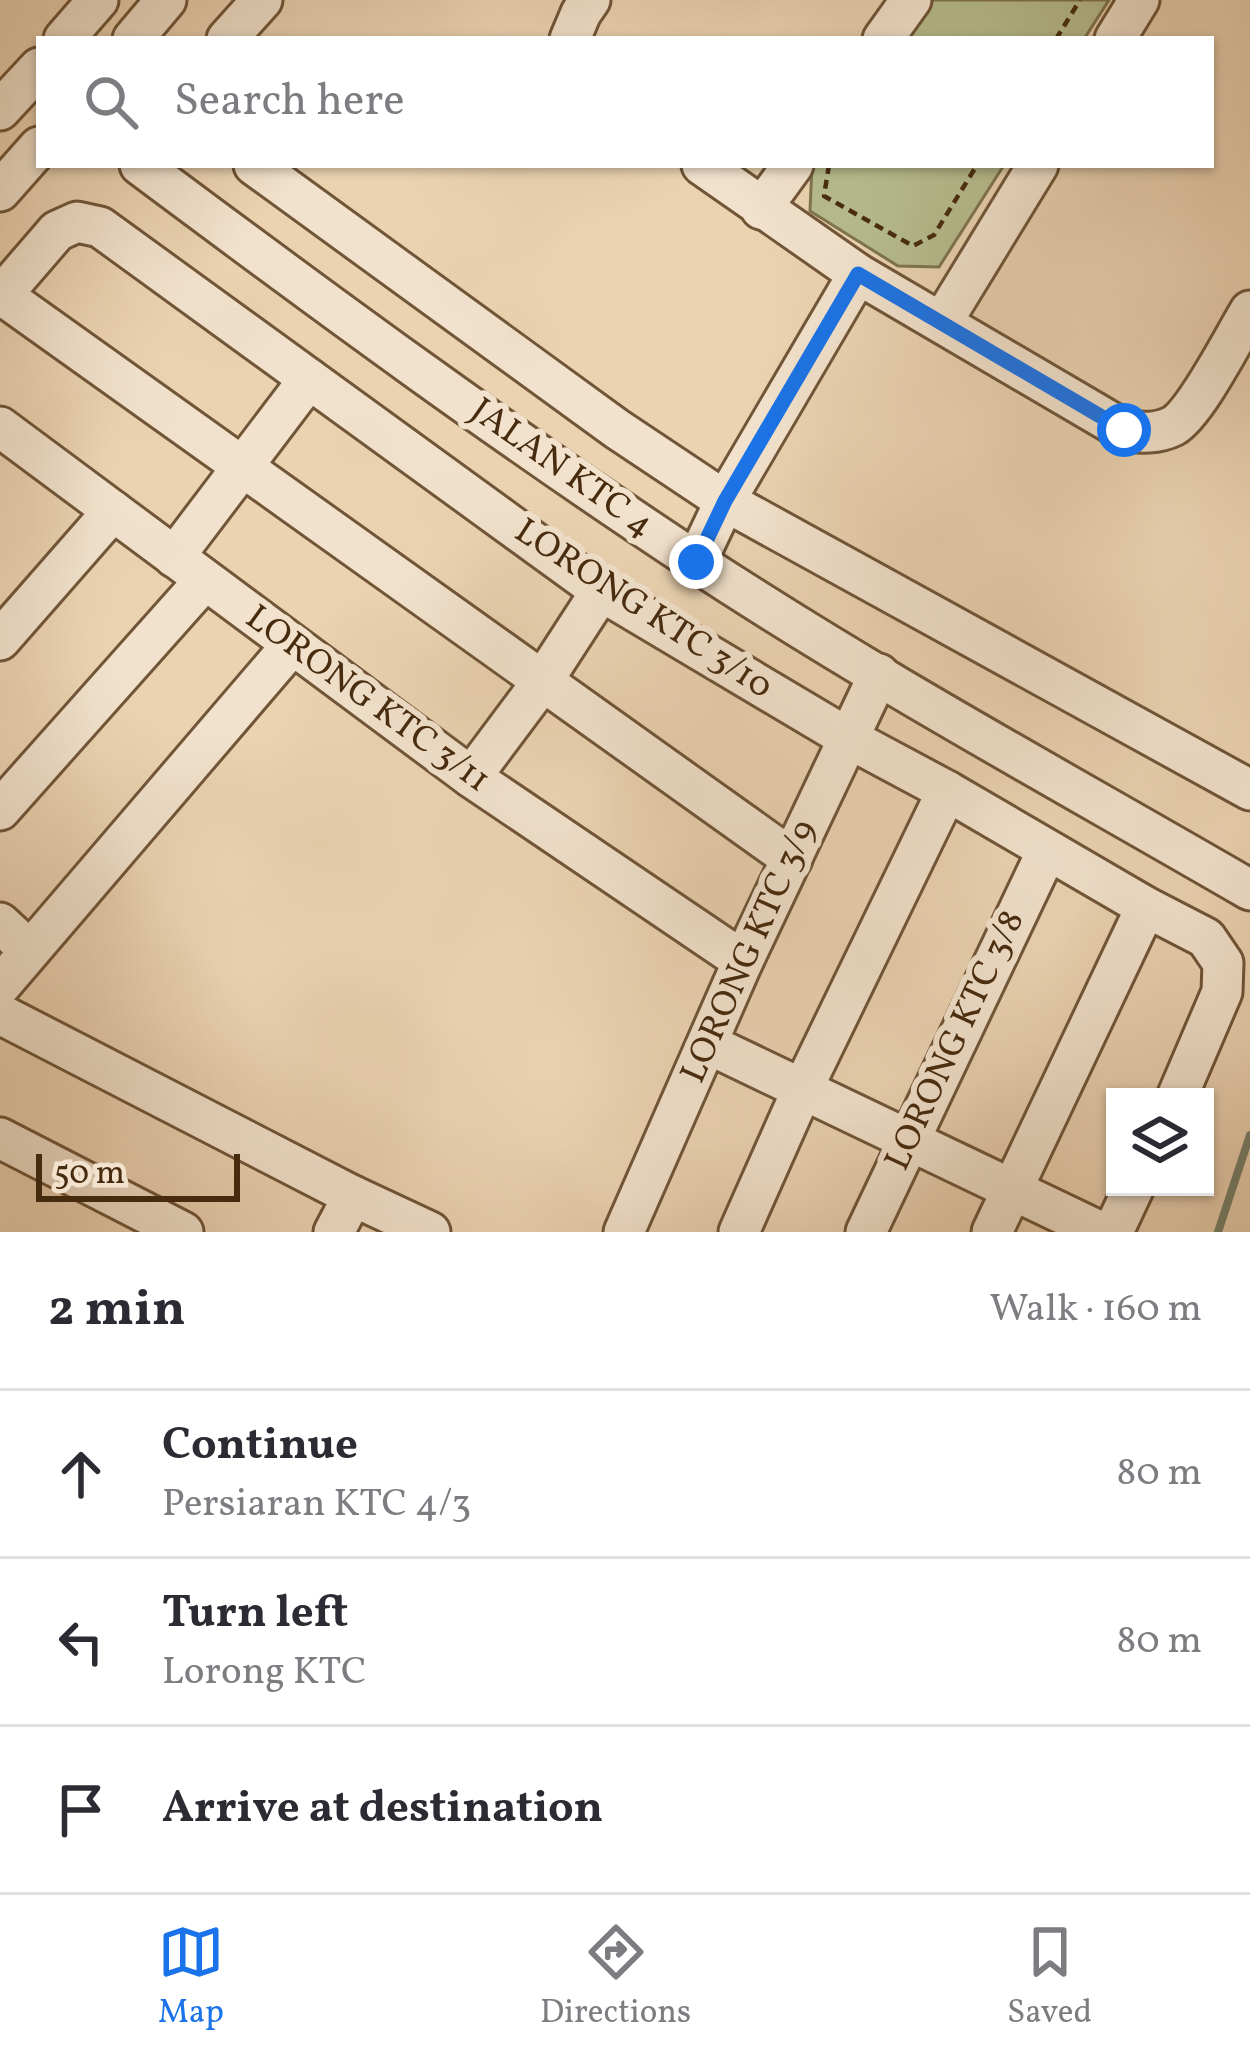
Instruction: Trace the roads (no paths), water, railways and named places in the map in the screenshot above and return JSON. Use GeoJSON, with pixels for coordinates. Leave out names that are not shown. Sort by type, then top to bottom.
{"type":"FeatureCollection","features":[{"type":"Feature","properties":{"kind":"street"},"geometry":{"type":"LineString","coordinates":[[67,36],[98,0]]}},
{"type":"Feature","properties":{"kind":"street"},"geometry":{"type":"LineString","coordinates":[[136,36],[166,0]]}},
{"type":"Feature","properties":{"kind":"street"},"geometry":{"type":"LineString","coordinates":[[230,36],[262,0]]}},
{"type":"Feature","properties":{"kind":"street"},"geometry":{"type":"LineString","coordinates":[[571,36],[590,0]]}},
{"type":"Feature","properties":{"kind":"street"},"geometry":{"type":"LineString","coordinates":[[885,36],[910,0]]}},
{"type":"Feature","properties":{"kind":"street"},"geometry":{"type":"LineString","coordinates":[[1117,36],[1139,0]]}},
{"type":"Feature","properties":{"kind":"street"},"geometry":{"type":"LineString","coordinates":[[0,191],[36,150]]}},
{"type":"Feature","properties":{"kind":"street","name":"JALAN KTC 4"},"geometry":{"type":"LineString","coordinates":[[144,168],[358,328],[696,562],[1250,890]]}},
{"type":"Feature","properties":{"kind":"street"},"geometry":{"type":"LineString","coordinates":[[258,168],[617,429],[725,501],[1250,790]]}},
{"type":"Feature","properties":{"kind":"street"},"geometry":{"type":"LineString","coordinates":[[706,168],[858,274],[1124,430],[1146,434],[1172,426],[1188,412],[1250,311]]}},
{"type":"Feature","properties":{"kind":"street"},"geometry":{"type":"LineString","coordinates":[[761,208],[791,168]]}},
{"type":"Feature","properties":{"kind":"street"},"geometry":{"type":"LineString","coordinates":[[942,322],[1036,168]]}},
{"type":"Feature","properties":{"kind":"street","name":"LORONG KTC 3/10"},"geometry":{"type":"LineString","coordinates":[[1,296],[57,231],[76,222],[100,227],[602,591],[848,738],[1206,938],[1223,963],[1222,992],[1181,1088]]}},
{"type":"Feature","properties":{"kind":"street"},"geometry":{"type":"LineString","coordinates":[[696,562],[725,501],[858,274]]}},
{"type":"Feature","properties":{"kind":"street"},"geometry":{"type":"LineString","coordinates":[[1,296],[792,859]]}},
{"type":"Feature","properties":{"kind":"street"},"geometry":{"type":"LineString","coordinates":[[0,810],[189,569],[242,468],[309,380]]}},
{"type":"Feature","properties":{"kind":"street","name":"LORONG KTC 3/11"},"geometry":{"type":"LineString","coordinates":[[7,444],[113,511],[471,777],[743,961]]}},
{"type":"Feature","properties":{"kind":"street"},"geometry":{"type":"LineString","coordinates":[[0,640],[113,511]]}},
{"type":"Feature","properties":{"kind":"street"},"geometry":{"type":"LineString","coordinates":[[471,777],[602,591]]}},
{"type":"Feature","properties":{"kind":"street"},"geometry":{"type":"LineString","coordinates":[[0,986],[292,645]]}},
{"type":"Feature","properties":{"kind":"street","name":"LORONG KTC 3/9"},"geometry":{"type":"LineString","coordinates":[[624,1232],[743,961],[879,674]]}},
{"type":"Feature","properties":{"kind":"street"},"geometry":{"type":"LineString","coordinates":[[739,1232],[947,791]]}},
{"type":"Feature","properties":{"kind":"street","name":"LORONG KTC 3/8"},"geometry":{"type":"LineString","coordinates":[[866,1232],[1046,851]]}},
{"type":"Feature","properties":{"kind":"street"},"geometry":{"type":"LineString","coordinates":[[992,1232],[1146,907]]}},
{"type":"Feature","properties":{"kind":"street"},"geometry":{"type":"LineString","coordinates":[[0,923],[29,950]]}},
{"type":"Feature","properties":{"kind":"street"},"geometry":{"type":"LineString","coordinates":[[0,1014],[430,1232]]}},
{"type":"Feature","properties":{"kind":"street"},"geometry":{"type":"LineString","coordinates":[[708,1044],[1100,1232]]}},
{"type":"Feature","properties":{"kind":"street"},"geometry":{"type":"LineString","coordinates":[[0,1138],[183,1232]]}},
{"type":"Feature","properties":{"kind":"street"},"geometry":{"type":"LineString","coordinates":[[334,1232],[353,1196]]}},
{"type":"Feature","properties":{"kind":"street"},"geometry":{"type":"LineString","coordinates":[[1113,1232],[1130,1196]]}},
{"type":"Feature","properties":{"kind":"waterway"},"geometry":{"type":"LineString","coordinates":[[1218,1232],[1250,1135]]}}]}
